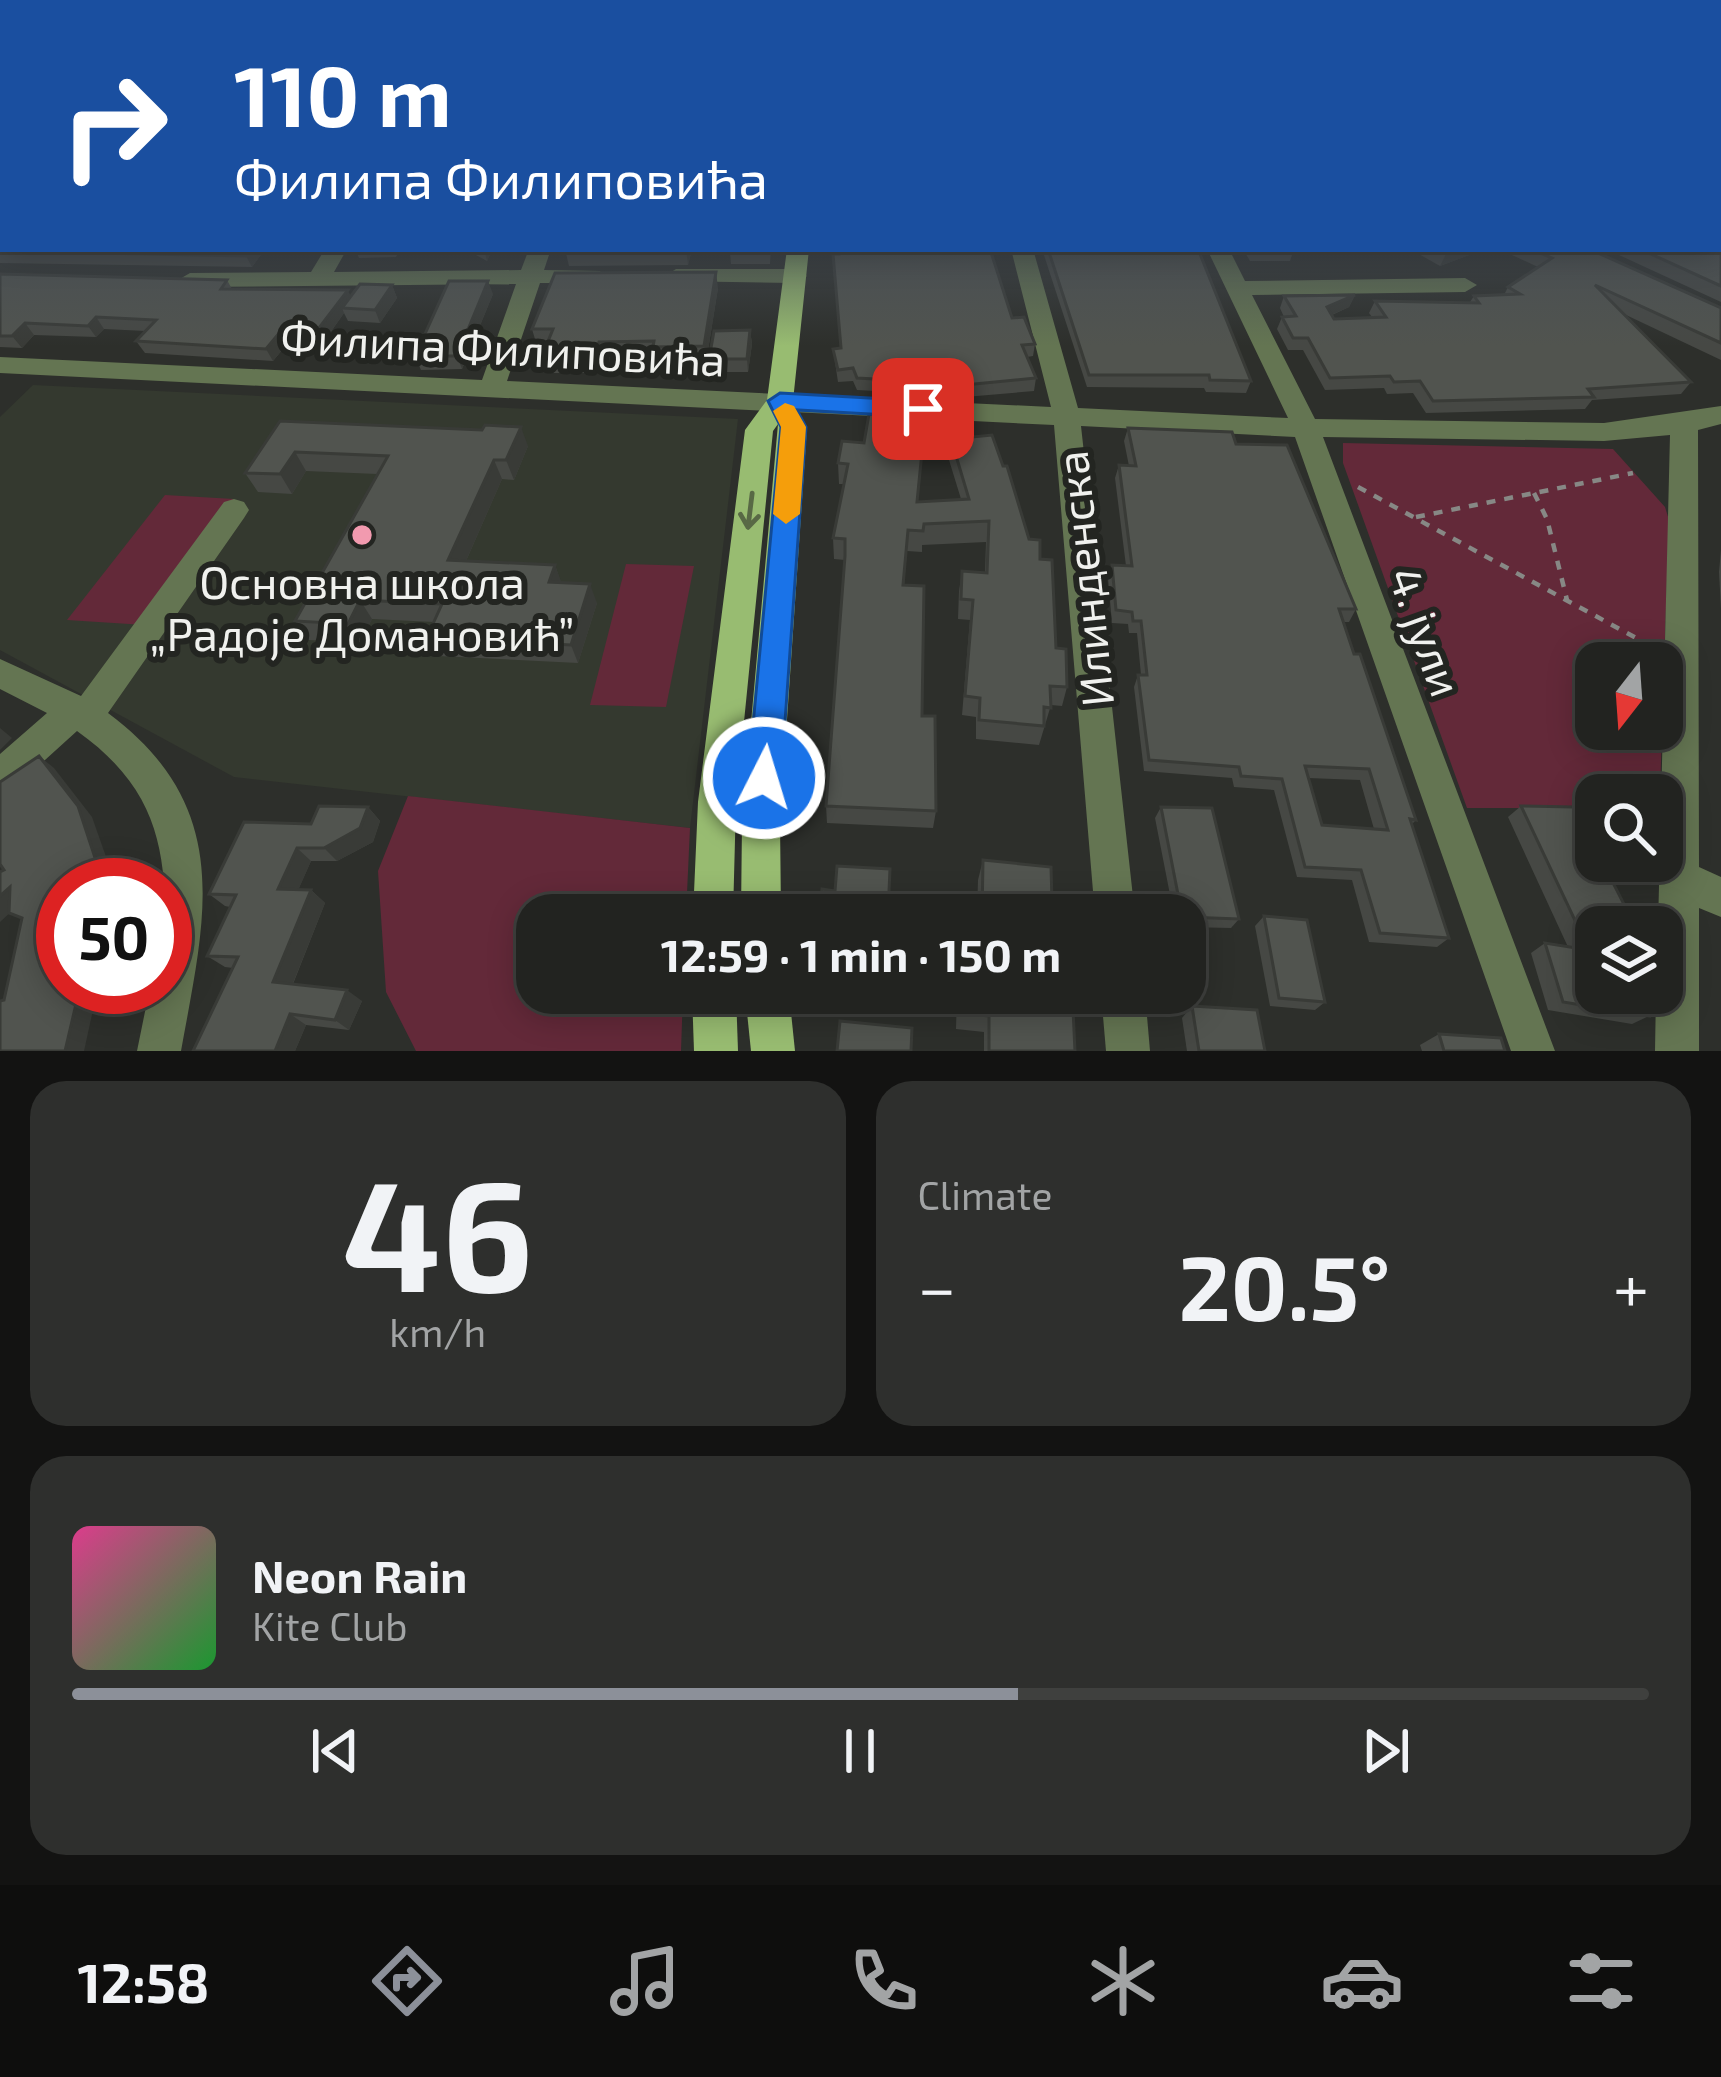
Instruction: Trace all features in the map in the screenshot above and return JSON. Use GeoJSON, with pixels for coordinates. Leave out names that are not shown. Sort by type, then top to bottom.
{"type":"FeatureCollection","features":[{"type":"Feature","properties":{"kind":"main road"},"geometry":{"type":"LineString","coordinates":[[714,894],[717,802],[759,430],[780,401],[798,252]]}},
{"type":"Feature","properties":{"kind":"main road"},"geometry":{"type":"LineString","coordinates":[[761,894],[760,822],[793,427],[780,401]]}},
{"type":"Feature","properties":{"kind":"main road"},"geometry":{"type":"LineString","coordinates":[[715,1014],[716,1051]]}},
{"type":"Feature","properties":{"kind":"main road"},"geometry":{"type":"LineString","coordinates":[[769,1014],[773,1051]]}},
{"type":"Feature","properties":{"kind":"street"},"geometry":{"type":"LineString","coordinates":[[317,280],[334,252]]}},
{"type":"Feature","properties":{"kind":"street"},"geometry":{"type":"LineString","coordinates":[[490,390],[539,252]]}},
{"type":"Feature","properties":{"kind":"street","name":"Илинденска"},"geometry":{"type":"LineString","coordinates":[[1023,252],[1067,418],[1113,894]]}},
{"type":"Feature","properties":{"kind":"street","name":"4. јули"},"geometry":{"type":"LineString","coordinates":[[1220,252],[1306,428],[1533,1051]]}},
{"type":"Feature","properties":{"kind":"street"},"geometry":{"type":"LineString","coordinates":[[160,280],[796,276]]}},
{"type":"Feature","properties":{"kind":"street"},"geometry":{"type":"LineString","coordinates":[[1238,288],[1465,285]]}},
{"type":"Feature","properties":{"kind":"street","name":"Филипа Филиповића"},"geometry":{"type":"LineString","coordinates":[[0,365],[1306,428],[1532,434],[1684,424],[1721,415]]}},
{"type":"Feature","properties":{"kind":"street"},"geometry":{"type":"LineString","coordinates":[[1680,774],[1684,424]]}},
{"type":"Feature","properties":{"kind":"street"},"geometry":{"type":"LineString","coordinates":[[0,777],[79,715],[234,511]]}},
{"type":"Feature","properties":{"kind":"street"},"geometry":{"type":"LineString","coordinates":[[0,673],[79,715],[137,760],[164,807],[185,867],[176,957],[159,1051]]}},
{"type":"Feature","properties":{"kind":"street"},"geometry":{"type":"LineString","coordinates":[[1683,881],[1721,897]]}},
{"type":"Feature","properties":{"kind":"street"},"geometry":{"type":"LineString","coordinates":[[1676,1051],[1679,882]]}},
{"type":"Feature","properties":{"kind":"street"},"geometry":{"type":"LineString","coordinates":[[1125,1014],[1128,1051]]}},
{"type":"Feature","properties":{"kind":"path"},"geometry":{"type":"LineString","coordinates":[[1413,518],[1634,473]]}},
{"type":"Feature","properties":{"kind":"path"},"geometry":{"type":"LineString","coordinates":[[1350,483],[1643,642]]}},
{"type":"Feature","properties":{"kind":"path"},"geometry":{"type":"LineString","coordinates":[[1534,493],[1551,523],[1559,580],[1567,601]]}},
{"type":"Feature","properties":{"kind":"shaded area","name":"Основна школа „Радоје Домановић”"},"geometry":{"type":"Polygon","coordinates":[[[33,385],[738,419],[690,828],[234,777],[0,650],[0,417],[33,385]]]}},
{"type":"Feature","properties":{"kind":"shaded area"},"geometry":{"type":"Polygon","coordinates":[[[1343,443],[1613,449],[1665,507],[1669,520],[1665,642],[1575,642],[1575,750],[1661,750],[1661,774],[1575,774],[1575,808],[1467,808],[1343,463],[1343,443]]]}},
{"type":"Feature","properties":{"kind":"shaded area"},"geometry":{"type":"Polygon","coordinates":[[[165,495],[234,499],[145,625],[67,620],[165,495]]]}},
{"type":"Feature","properties":{"kind":"shaded area"},"geometry":{"type":"Polygon","coordinates":[[[626,564],[694,566],[666,707],[590,705],[626,564]]]}},
{"type":"Feature","properties":{"kind":"shaded area"},"geometry":{"type":"Polygon","coordinates":[[[408,796],[690,828],[687,894],[516,894],[516,1014],[682,1014],[681,1051],[416,1051],[386,992],[378,871],[408,796]]]}},
{"type":"Feature","properties":{"kind":"building"},"geometry":{"type":"Polygon","coordinates":[[[49,252],[249,252],[246,256],[49,252]]]}},
{"type":"Feature","properties":{"kind":"building"},"geometry":{"type":"Polygon","coordinates":[[[991,252],[1012,318],[1024,317],[1035,344],[1022,345],[1036,378],[954,386],[931,383],[929,375],[928,382],[857,378],[853,368],[838,370],[833,349],[841,348],[833,254],[991,252]]]}},
{"type":"Feature","properties":{"kind":"building"},"geometry":{"type":"Polygon","coordinates":[[[1049,252],[1199,252],[1251,381],[1210,380],[1209,375],[1089,375],[1049,252]]]}},
{"type":"Feature","properties":{"kind":"building"},"geometry":{"type":"Polygon","coordinates":[[[1538,252],[1596,252],[1721,308],[1721,343],[1595,285],[1691,382],[1588,389],[1594,397],[1433,401],[1420,381],[1394,382],[1390,376],[1330,378],[1308,338],[1293,338],[1282,317],[1296,316],[1284,296],[1355,295],[1327,307],[1334,319],[1386,317],[1375,301],[1479,303],[1474,296],[1520,294],[1508,287],[1552,258],[1538,252]]]}},
{"type":"Feature","properties":{"kind":"building"},"geometry":{"type":"Polygon","coordinates":[[[1647,252],[1721,252],[1721,286],[1647,252]]]}},
{"type":"Feature","properties":{"kind":"building"},"geometry":{"type":"Polygon","coordinates":[[[716,272],[704,346],[599,342],[594,357],[542,356],[553,329],[532,329],[555,273],[716,272]]]}},
{"type":"Feature","properties":{"kind":"building"},"geometry":{"type":"Polygon","coordinates":[[[0,274],[227,280],[221,289],[348,290],[319,328],[285,326],[266,349],[136,341],[156,320],[96,317],[88,326],[25,323],[12,336],[0,336],[0,274]]]}},
{"type":"Feature","properties":{"kind":"building"},"geometry":{"type":"Polygon","coordinates":[[[449,281],[488,281],[457,356],[415,356],[449,281]]]}},
{"type":"Feature","properties":{"kind":"building"},"geometry":{"type":"Polygon","coordinates":[[[360,284],[392,285],[375,310],[342,308],[360,284]]]}},
{"type":"Feature","properties":{"kind":"building"},"geometry":{"type":"Polygon","coordinates":[[[750,330],[747,359],[709,359],[714,331],[750,330]]]}},
{"type":"Feature","properties":{"kind":"building"},"geometry":{"type":"Polygon","coordinates":[[[869,414],[914,417],[912,432],[922,433],[923,442],[917,502],[969,499],[951,439],[992,435],[1003,466],[1007,466],[1029,539],[1040,540],[1040,559],[1052,560],[1056,648],[1066,649],[1067,687],[1050,686],[1051,708],[1044,707],[1044,726],[979,720],[980,698],[965,696],[973,600],[961,599],[962,571],[987,573],[989,521],[924,524],[923,531],[908,530],[903,585],[924,586],[922,716],[935,716],[936,811],[826,806],[845,556],[845,539],[833,538],[848,464],[838,463],[842,441],[864,443],[869,414]]]}},
{"type":"Feature","properties":{"kind":"building"},"geometry":{"type":"Polygon","coordinates":[[[280,421],[482,430],[485,425],[521,427],[506,460],[494,460],[448,560],[555,565],[549,582],[590,584],[571,645],[427,637],[442,604],[360,600],[348,624],[295,621],[388,456],[295,452],[280,474],[245,473],[280,421]]]}},
{"type":"Feature","properties":{"kind":"building"},"geometry":{"type":"Polygon","coordinates":[[[1128,428],[1232,432],[1236,444],[1287,445],[1356,609],[1339,609],[1354,654],[1360,654],[1416,820],[1410,819],[1449,938],[1380,933],[1361,870],[1305,867],[1282,779],[1241,776],[1239,767],[1149,760],[1138,675],[1147,675],[1141,621],[1133,621],[1132,612],[1116,610],[1112,565],[1132,566],[1119,465],[1136,466],[1128,428]],[[1305,766],[1322,825],[1388,830],[1369,769],[1305,766]]]}},
{"type":"Feature","properties":{"kind":"building"},"geometry":{"type":"Polygon","coordinates":[[[39,756],[78,806],[95,858],[36,858],[36,1014],[74,1014],[65,1051],[0,1051],[0,1001],[4,1000],[22,918],[9,913],[10,887],[0,896],[0,872],[4,870],[0,864],[0,782],[39,756]]]}},
{"type":"Feature","properties":{"kind":"building"},"geometry":{"type":"Polygon","coordinates":[[[319,806],[368,807],[360,828],[324,848],[297,848],[278,889],[311,890],[273,982],[347,990],[335,1020],[290,1014],[275,1051],[193,1051],[238,957],[207,956],[236,895],[209,894],[244,822],[311,824],[319,806]]]}},
{"type":"Feature","properties":{"kind":"building"},"geometry":{"type":"Polygon","coordinates":[[[1521,806],[1574,807],[1575,882],[1613,882],[1625,906],[1575,906],[1575,920],[1521,806]]]}},
{"type":"Feature","properties":{"kind":"building"},"geometry":{"type":"Polygon","coordinates":[[[1161,807],[1212,808],[1239,919],[1206,918],[1206,894],[1178,894],[1161,807]]]}},
{"type":"Feature","properties":{"kind":"building"},"geometry":{"type":"Polygon","coordinates":[[[983,860],[1051,867],[1052,894],[982,894],[983,860]]]}},
{"type":"Feature","properties":{"kind":"building"},"geometry":{"type":"Polygon","coordinates":[[[837,866],[890,869],[889,894],[821,894],[822,889],[835,891],[837,866]]]}},
{"type":"Feature","properties":{"kind":"building"},"geometry":{"type":"Polygon","coordinates":[[[1264,916],[1307,920],[1325,1002],[1279,998],[1264,916]]]}},
{"type":"Feature","properties":{"kind":"building"},"geometry":{"type":"Polygon","coordinates":[[[1545,943],[1575,948],[1575,1004],[1563,1002],[1545,943]]]}},
{"type":"Feature","properties":{"kind":"building"},"geometry":{"type":"Polygon","coordinates":[[[1206,1007],[1257,1010],[1265,1051],[1199,1051],[1193,1014],[1206,1014],[1206,1007]]]}},
{"type":"Feature","properties":{"kind":"building"},"geometry":{"type":"Polygon","coordinates":[[[970,1014],[1073,1014],[1075,1051],[989,1051],[989,1016],[970,1014]]]}},
{"type":"Feature","properties":{"kind":"building"},"geometry":{"type":"Polygon","coordinates":[[[840,1021],[912,1028],[911,1051],[837,1051],[840,1021]]]}},
{"type":"Feature","properties":{"kind":"building"},"geometry":{"type":"Polygon","coordinates":[[[1439,1034],[1501,1038],[1505,1051],[1444,1051],[1439,1034]]]}},
{"type":"Feature","properties":{"kind":"slow traffic"},"geometry":{"type":"LineString","coordinates":[[785,411],[793,427],[786,514]]}},
{"type":"Feature","properties":{"kind":"place","name":"Основна школа „Радоје Домановић”"},"geometry":{"type":"Point","coordinates":[362,535]}},
{"type":"Feature","properties":{"kind":"route"},"geometry":{"type":"LineString","coordinates":[[764,778],[793,427],[780,401],[923,409]]}}]}
